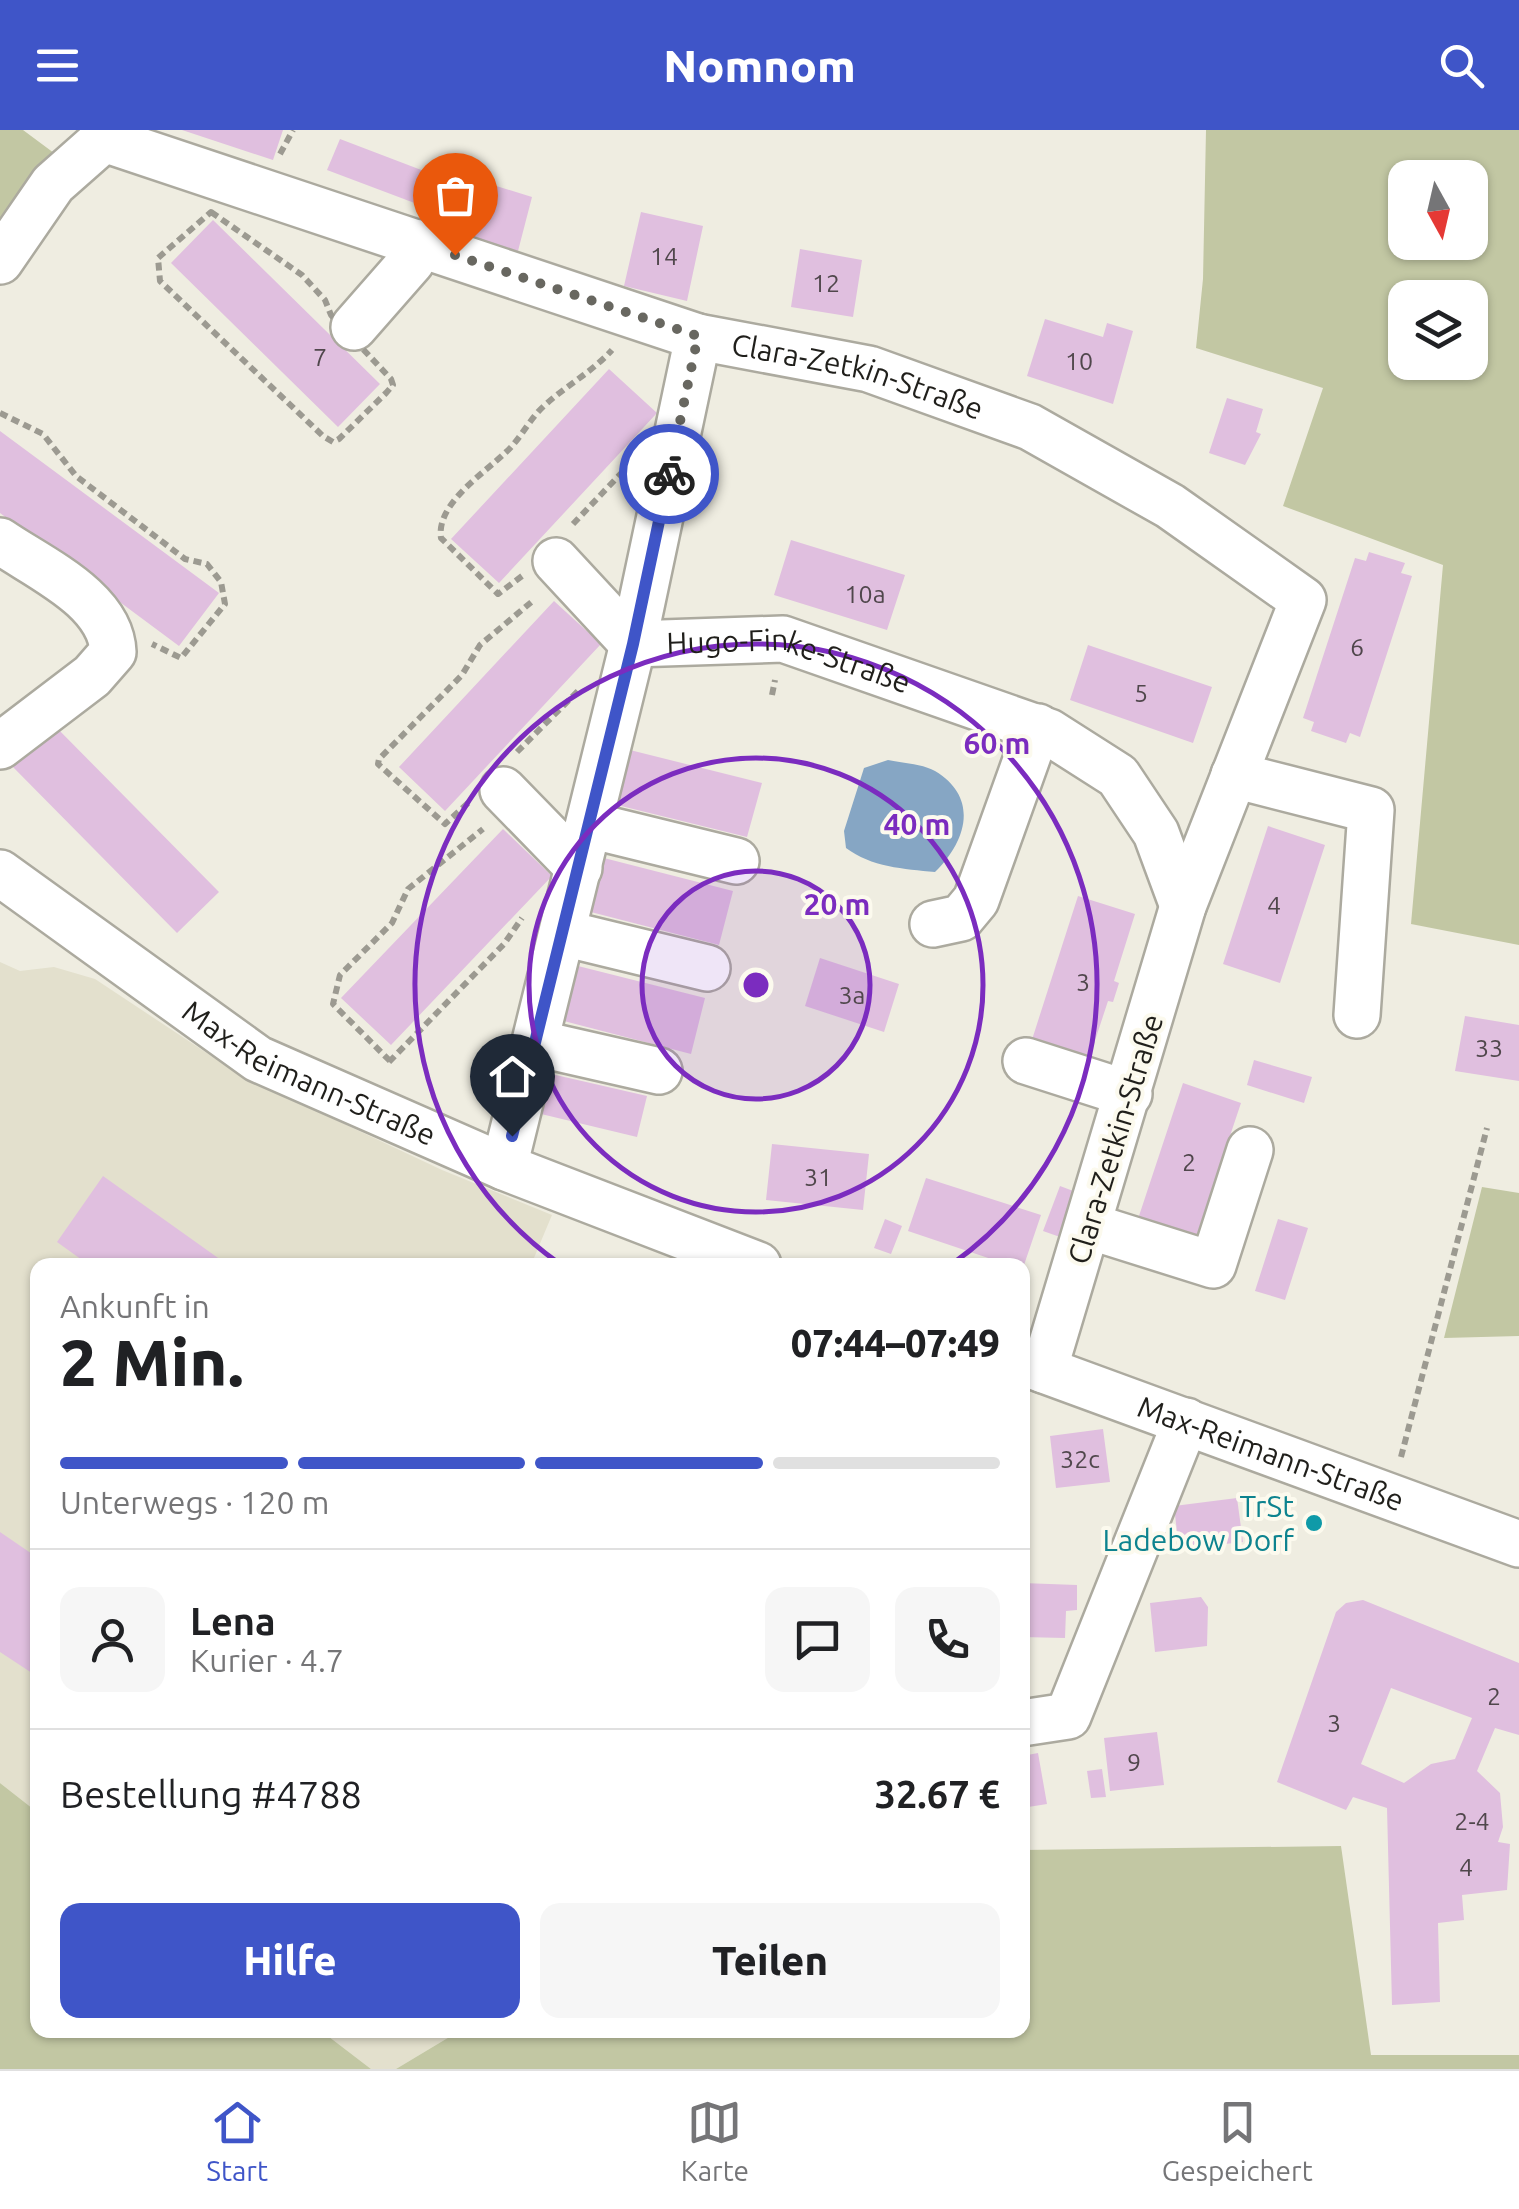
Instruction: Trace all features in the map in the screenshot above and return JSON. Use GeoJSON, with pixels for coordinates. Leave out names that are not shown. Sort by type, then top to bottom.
{"type":"FeatureCollection","features":[{"type":"Feature","properties":{"kind":"street","name":"Clara-Zetkin-Straße"},"geometry":{"type":"LineString","coordinates":[[0,261],[53,184],[104,139],[698,336],[869,369],[1030,427],[1170,506],[1303,600],[1183,906],[1089,1226],[1033,1366]]}},
{"type":"Feature","properties":{"kind":"street"},"geometry":{"type":"LineString","coordinates":[[354,333],[420,244]]}},
{"type":"Feature","properties":{"kind":"street","name":"Hugo-Finke-Straße"},"geometry":{"type":"LineString","coordinates":[[504,1167],[633,644],[698,336]]}},
{"type":"Feature","properties":{"kind":"street"},"geometry":{"type":"LineString","coordinates":[[0,541],[96,608],[113,638],[114,652],[92,676],[0,746]]}},
{"type":"Feature","properties":{"kind":"street"},"geometry":{"type":"LineString","coordinates":[[553,558],[633,644]]}},
{"type":"Feature","properties":{"kind":"street","name":"Hugo-Finke-Straße"},"geometry":{"type":"LineString","coordinates":[[633,644],[782,639],[1038,727]]}},
{"type":"Feature","properties":{"kind":"street"},"geometry":{"type":"LineString","coordinates":[[933,924],[962,918],[976,900],[1038,727],[1118,776],[1156,834],[1183,906]]}},
{"type":"Feature","properties":{"kind":"street"},"geometry":{"type":"LineString","coordinates":[[1234,774],[1371,810],[1357,1015]]}},
{"type":"Feature","properties":{"kind":"street"},"geometry":{"type":"LineString","coordinates":[[504,792],[579,868]]}},
{"type":"Feature","properties":{"kind":"street"},"geometry":{"type":"LineString","coordinates":[[589,825],[736,861]]}},
{"type":"Feature","properties":{"kind":"street","name":"Max-Reimann-Straße"},"geometry":{"type":"LineString","coordinates":[[0,872],[258,1059],[504,1167],[665,1249],[717,1258]]}},
{"type":"Feature","properties":{"kind":"street"},"geometry":{"type":"LineString","coordinates":[[563,933],[707,968]]}},
{"type":"Feature","properties":{"kind":"street"},"geometry":{"type":"LineString","coordinates":[[536,1043],[659,1072]]}},
{"type":"Feature","properties":{"kind":"street"},"geometry":{"type":"LineString","coordinates":[[1026,1061],[1129,1094]]}},
{"type":"Feature","properties":{"kind":"street"},"geometry":{"type":"LineString","coordinates":[[1089,1226],[1213,1265],[1250,1150]]}},
{"type":"Feature","properties":{"kind":"street","name":"Max-Reimann-Straße"},"geometry":{"type":"LineString","coordinates":[[1033,1366],[1519,1544]]}},
{"type":"Feature","properties":{"kind":"street"},"geometry":{"type":"LineString","coordinates":[[1030,1723],[1068,1716],[1186,1420]]}},
{"type":"Feature","properties":{"kind":"path"},"geometry":{"type":"LineString","coordinates":[[211,212],[302,275],[354,333],[392,385],[333,442],[265,377],[254,374],[160,281],[158,258],[211,212]]}},
{"type":"Feature","properties":{"kind":"path"},"geometry":{"type":"LineString","coordinates":[[553,558],[498,594],[441,538],[440,528],[446,512],[505,454],[531,419],[604,358],[623,336],[630,314]]}},
{"type":"Feature","properties":{"kind":"path"},"geometry":{"type":"LineString","coordinates":[[0,412],[43,434],[76,476],[185,559],[207,564],[221,582],[224,604],[182,658],[169,656],[134,632],[113,638]]}},
{"type":"Feature","properties":{"kind":"path"},"geometry":{"type":"LineString","coordinates":[[504,792],[444,824],[378,764],[378,759],[462,676],[480,645],[521,614],[553,558],[657,436],[677,436]]}},
{"type":"Feature","properties":{"kind":"path"},"geometry":{"type":"LineString","coordinates":[[579,868],[547,889],[504,944],[390,1061],[333,1004],[340,975],[392,923],[408,889],[504,792],[585,684]]}},
{"type":"Feature","properties":{"kind":"path"},"geometry":{"type":"LineString","coordinates":[[1391,1496],[1486,1128]]}},
{"type":"Feature","properties":{"kind":"shaded area"},"geometry":{"type":"Polygon","coordinates":[[[0,962],[20,971],[54,967],[95,979],[240,1075],[442,1170],[552,1215],[534,1258],[30,1258],[30,1807],[0,1783],[0,962]]]}},
{"type":"Feature","properties":{"kind":"shaded area"},"geometry":{"type":"Polygon","coordinates":[[[330,2038],[448,2038],[396,2069],[371,2069],[330,2038]]]}},
{"type":"Feature","properties":{"kind":"green space"},"geometry":{"type":"Polygon","coordinates":[[[0,130],[23,130],[58,156],[0,235],[0,130]]]}},
{"type":"Feature","properties":{"kind":"green space"},"geometry":{"type":"Polygon","coordinates":[[[1206,130],[1519,130],[1519,945],[1411,924],[1443,565],[1283,506],[1323,388],[1196,348],[1203,279],[1206,130]]]}},
{"type":"Feature","properties":{"kind":"green space"},"geometry":{"type":"Polygon","coordinates":[[[1482,1187],[1519,1193],[1519,1336],[1444,1338],[1482,1187]]]}},
{"type":"Feature","properties":{"kind":"green space"},"geometry":{"type":"Polygon","coordinates":[[[0,1783],[30,1807],[30,2038],[330,2038],[371,2069],[0,2069],[0,1783]]]}},
{"type":"Feature","properties":{"kind":"green space"},"geometry":{"type":"Polygon","coordinates":[[[1341,1846],[1371,2055],[1519,2055],[1519,2069],[396,2069],[448,2038],[1030,2038],[1030,1850],[1341,1846]]]}},
{"type":"Feature","properties":{"kind":"water"},"geometry":{"type":"Polygon","coordinates":[[[888,760],[935,771],[958,794],[964,820],[960,834],[935,872],[877,863],[846,848],[844,831],[864,768],[888,760]]]}},
{"type":"Feature","properties":{"kind":"building"},"geometry":{"type":"Polygon","coordinates":[[[182,130],[283,130],[273,160],[182,130]]]}},
{"type":"Feature","properties":{"kind":"building"},"geometry":{"type":"Polygon","coordinates":[[[340,139],[458,184],[461,175],[532,197],[518,251],[446,229],[449,216],[327,170],[340,139]]]}},
{"type":"Feature","properties":{"kind":"building"},"geometry":{"type":"Polygon","coordinates":[[[641,212],[703,226],[687,301],[624,286],[641,212]]]}},
{"type":"Feature","properties":{"kind":"building"},"geometry":{"type":"Polygon","coordinates":[[[213,220],[380,384],[338,427],[171,263],[213,220]]]}},
{"type":"Feature","properties":{"kind":"building"},"geometry":{"type":"Polygon","coordinates":[[[800,249],[862,260],[853,317],[791,307],[800,249]]]}},
{"type":"Feature","properties":{"kind":"building"},"geometry":{"type":"Polygon","coordinates":[[[1045,319],[1103,337],[1107,323],[1133,331],[1113,404],[1027,376],[1045,319]]]}},
{"type":"Feature","properties":{"kind":"building"},"geometry":{"type":"Polygon","coordinates":[[[609,369],[657,413],[499,583],[451,539],[609,369]]]}},
{"type":"Feature","properties":{"kind":"building"},"geometry":{"type":"Polygon","coordinates":[[[1227,398],[1263,409],[1256,432],[1261,434],[1245,465],[1209,453],[1227,398]]]}},
{"type":"Feature","properties":{"kind":"building"},"geometry":{"type":"Polygon","coordinates":[[[0,431],[219,593],[179,646],[0,513],[0,431]]]}},
{"type":"Feature","properties":{"kind":"building"},"geometry":{"type":"Polygon","coordinates":[[[791,540],[905,575],[887,630],[774,595],[791,540]]]}},
{"type":"Feature","properties":{"kind":"building"},"geometry":{"type":"Polygon","coordinates":[[[1369,552],[1405,563],[1401,573],[1412,576],[1360,737],[1350,733],[1346,743],[1311,731],[1314,722],[1303,718],[1355,558],[1366,561],[1369,552]]]}},
{"type":"Feature","properties":{"kind":"building"},"geometry":{"type":"Polygon","coordinates":[[[554,601],[601,644],[445,811],[399,767],[554,601]]]}},
{"type":"Feature","properties":{"kind":"building"},"geometry":{"type":"Polygon","coordinates":[[[1088,645],[1212,687],[1193,743],[1070,700],[1088,645]]]}},
{"type":"Feature","properties":{"kind":"building"},"geometry":{"type":"Polygon","coordinates":[[[52,723],[219,892],[177,933],[10,764],[52,723]]]}},
{"type":"Feature","properties":{"kind":"building"},"geometry":{"type":"Polygon","coordinates":[[[626,749],[762,783],[747,837],[613,804],[626,749]]]}},
{"type":"Feature","properties":{"kind":"building"},"geometry":{"type":"Polygon","coordinates":[[[1268,826],[1325,845],[1280,983],[1223,964],[1268,826]]]}},
{"type":"Feature","properties":{"kind":"building"},"geometry":{"type":"Polygon","coordinates":[[[503,829],[552,876],[391,1045],[341,998],[503,829]]]}},
{"type":"Feature","properties":{"kind":"building"},"geometry":{"type":"Polygon","coordinates":[[[600,857],[733,891],[719,945],[587,911],[600,857]]]}},
{"type":"Feature","properties":{"kind":"building"},"geometry":{"type":"Polygon","coordinates":[[[1078,896],[1135,914],[1114,981],[1119,983],[1113,1002],[1108,1001],[1086,1068],[1029,1049],[1078,896]]]}},
{"type":"Feature","properties":{"kind":"building"},"geometry":{"type":"Polygon","coordinates":[[[820,958],[899,984],[884,1032],[805,1006],[820,958]]]}},
{"type":"Feature","properties":{"kind":"building"},"geometry":{"type":"Polygon","coordinates":[[[574,965],[705,998],[691,1054],[560,1020],[574,965]]]}},
{"type":"Feature","properties":{"kind":"building"},"geometry":{"type":"Polygon","coordinates":[[[1465,1016],[1519,1025],[1519,1081],[1455,1071],[1465,1016]]]}},
{"type":"Feature","properties":{"kind":"building"},"geometry":{"type":"Polygon","coordinates":[[[1254,1060],[1312,1077],[1304,1103],[1247,1085],[1254,1060]]]}},
{"type":"Feature","properties":{"kind":"building"},"geometry":{"type":"Polygon","coordinates":[[[547,1073],[647,1096],[637,1137],[537,1113],[547,1073]]]}},
{"type":"Feature","properties":{"kind":"building"},"geometry":{"type":"Polygon","coordinates":[[[1183,1083],[1241,1103],[1195,1240],[1137,1222],[1183,1083]]]}},
{"type":"Feature","properties":{"kind":"building"},"geometry":{"type":"Polygon","coordinates":[[[772,1144],[869,1154],[863,1210],[766,1200],[772,1144]]]}},
{"type":"Feature","properties":{"kind":"building"},"geometry":{"type":"Polygon","coordinates":[[[103,1176],[218,1258],[79,1258],[57,1242],[103,1176]]]}},
{"type":"Feature","properties":{"kind":"building"},"geometry":{"type":"Polygon","coordinates":[[[926,1178],[1041,1215],[1026,1258],[988,1258],[908,1231],[926,1178]]]}},
{"type":"Feature","properties":{"kind":"building"},"geometry":{"type":"Polygon","coordinates":[[[1060,1186],[1076,1192],[1060,1237],[1043,1231],[1060,1186]]]}},
{"type":"Feature","properties":{"kind":"building"},"geometry":{"type":"Polygon","coordinates":[[[885,1219],[902,1226],[891,1254],[874,1248],[885,1219]]]}},
{"type":"Feature","properties":{"kind":"building"},"geometry":{"type":"Polygon","coordinates":[[[1278,1219],[1308,1228],[1285,1300],[1255,1291],[1278,1219]]]}},
{"type":"Feature","properties":{"kind":"building"},"geometry":{"type":"Polygon","coordinates":[[[1103,1429],[1110,1482],[1056,1488],[1050,1436],[1103,1429]]]}},
{"type":"Feature","properties":{"kind":"building"},"geometry":{"type":"Polygon","coordinates":[[[1237,1498],[1243,1542],[1179,1549],[1174,1506],[1237,1498]]]}},
{"type":"Feature","properties":{"kind":"building"},"geometry":{"type":"Polygon","coordinates":[[[0,1532],[30,1553],[30,1672],[0,1652],[0,1532]]]}},
{"type":"Feature","properties":{"kind":"building"},"geometry":{"type":"Polygon","coordinates":[[[1030,1583],[1077,1585],[1077,1610],[1066,1611],[1065,1638],[1030,1637],[1030,1583]]]}},
{"type":"Feature","properties":{"kind":"building"},"geometry":{"type":"Polygon","coordinates":[[[1201,1597],[1208,1607],[1207,1646],[1155,1652],[1150,1603],[1201,1597]]]}},
{"type":"Feature","properties":{"kind":"building"},"geometry":{"type":"Polygon","coordinates":[[[1363,1600],[1519,1663],[1519,1735],[1495,1728],[1477,1771],[1500,1793],[1503,1827],[1498,1842],[1510,1844],[1507,1890],[1462,1895],[1464,1920],[1438,1923],[1440,2002],[1392,2005],[1387,1808],[1353,1797],[1346,1810],[1277,1782],[1336,1612],[1346,1603],[1363,1600]],[[1391,1688],[1361,1764],[1404,1783],[1431,1764],[1455,1759],[1472,1718],[1391,1688]]]}},
{"type":"Feature","properties":{"kind":"building"},"geometry":{"type":"Polygon","coordinates":[[[1157,1732],[1164,1785],[1110,1791],[1104,1738],[1157,1732]]]}},
{"type":"Feature","properties":{"kind":"building"},"geometry":{"type":"Polygon","coordinates":[[[1038,1753],[1047,1804],[1030,1807],[1030,1754],[1038,1753]]]}},
{"type":"Feature","properties":{"kind":"building"},"geometry":{"type":"Polygon","coordinates":[[[1102,1769],[1106,1797],[1091,1798],[1087,1771],[1102,1769]]]}},
{"type":"Feature","properties":{"kind":"way so far"},"geometry":{"type":"LineString","coordinates":[[455,255],[698,336],[669,474]]}},
{"type":"Feature","properties":{"kind":"place","name":"TrSt Ladebow Dorf"},"geometry":{"type":"Point","coordinates":[1314,1523]}},
{"type":"Feature","properties":{"kind":"route"},"geometry":{"type":"LineString","coordinates":[[512,1136],[633,644],[669,474]]}}]}
